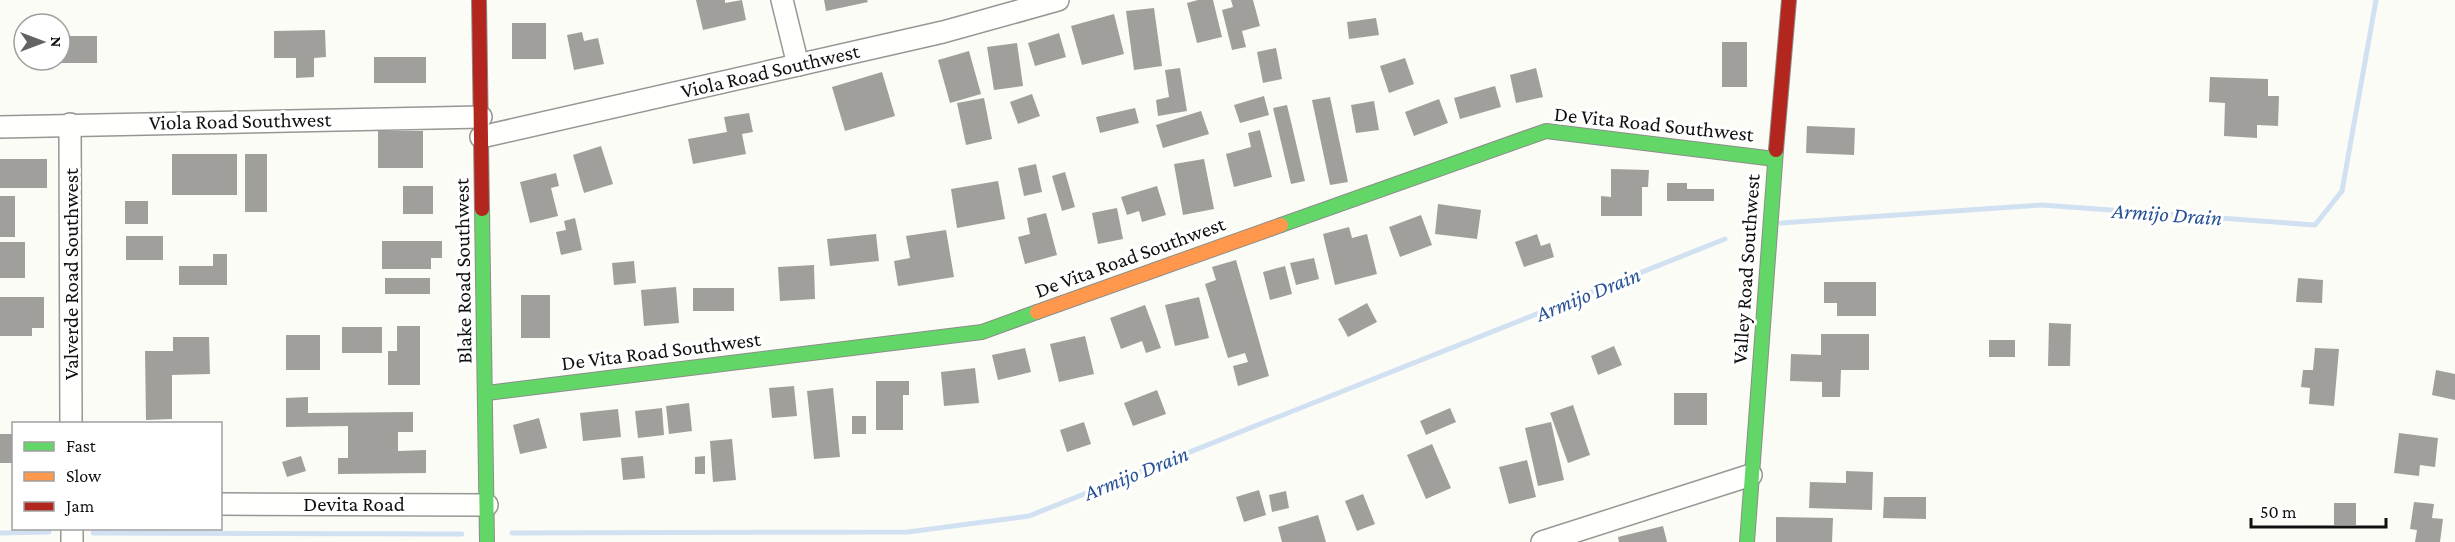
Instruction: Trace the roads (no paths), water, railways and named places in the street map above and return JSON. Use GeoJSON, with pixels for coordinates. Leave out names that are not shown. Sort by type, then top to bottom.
{"type":"FeatureCollection","features":[{"type":"Feature","properties":{"kind":"street","name":"Blake Road Southwest"},"geometry":{"type":"LineString","coordinates":[[479,0],[488,542]]}},
{"type":"Feature","properties":{"kind":"street"},"geometry":{"type":"LineString","coordinates":[[782,0],[798,65]]}},
{"type":"Feature","properties":{"kind":"street","name":"Viola Road Southwest"},"geometry":{"type":"LineString","coordinates":[[0,127],[70,124],[481,127],[798,65],[943,32],[1058,0]]}},
{"type":"Feature","properties":{"kind":"street","name":"Valley Road Southwest"},"geometry":{"type":"LineString","coordinates":[[1747,542],[1789,0]]}},
{"type":"Feature","properties":{"kind":"street","name":"Valverde Road Southwest"},"geometry":{"type":"LineString","coordinates":[[70,124],[71,422]]}},
{"type":"Feature","properties":{"kind":"street","name":"De Vita Road Southwest"},"geometry":{"type":"LineString","coordinates":[[487,393],[982,332],[1546,131],[1775,159]]}},
{"type":"Feature","properties":{"kind":"street"},"geometry":{"type":"LineString","coordinates":[[1542,542],[1751,475]]}},
{"type":"Feature","properties":{"kind":"street","name":"Devita Road"},"geometry":{"type":"LineString","coordinates":[[222,504],[487,505]]}},
{"type":"Feature","properties":{"kind":"waterway","name":"Armijo Drain"},"geometry":{"type":"LineString","coordinates":[[1781,223],[2042,205],[2315,225],[2342,191],[2376,0]]}},
{"type":"Feature","properties":{"kind":"waterway","name":"Armijo Drain"},"geometry":{"type":"LineString","coordinates":[[512,533],[908,532],[1029,516],[1725,239]]}},
{"type":"Feature","properties":{"kind":"waterway","name":"Armijo Drain"},"geometry":{"type":"LineString","coordinates":[[0,533],[49,532]]}},
{"type":"Feature","properties":{"kind":"waterway","name":"Armijo Drain"},"geometry":{"type":"LineString","coordinates":[[93,533],[462,534]]}}]}
